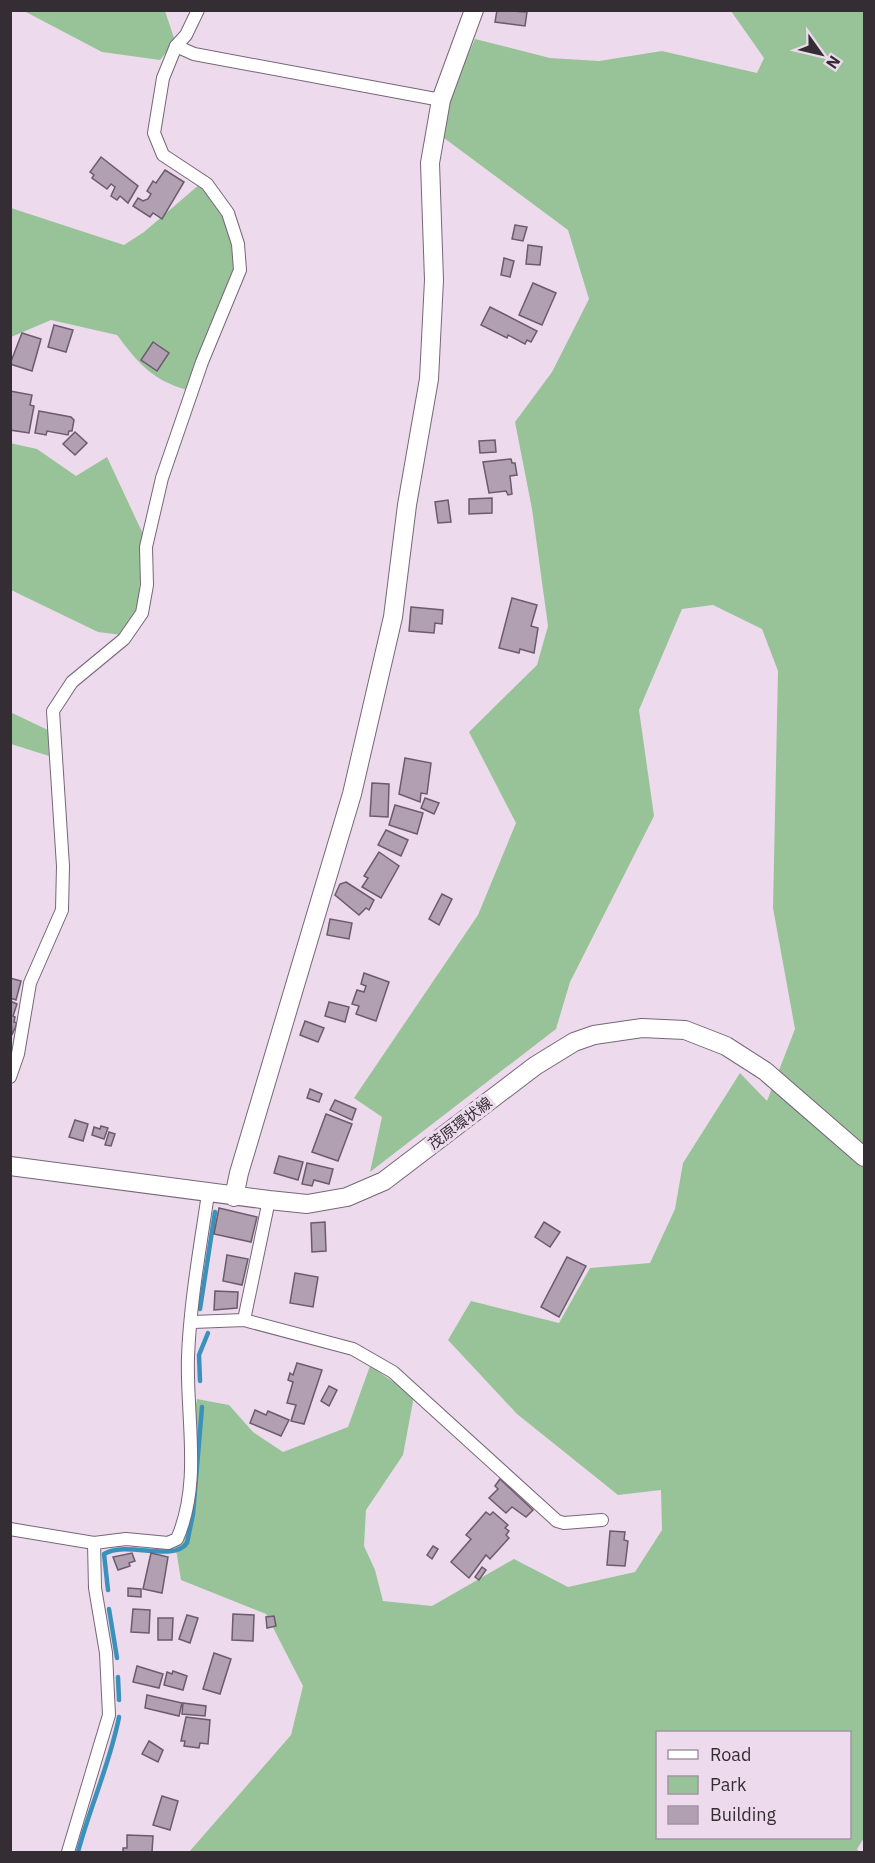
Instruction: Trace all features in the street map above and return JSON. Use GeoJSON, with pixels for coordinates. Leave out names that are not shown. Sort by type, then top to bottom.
{"type":"FeatureCollection","features":[{"type":"Feature","properties":{"kind":"street"},"geometry":{"type":"LineString","coordinates":[[10,1077],[18,1054],[30,983],[62,910],[63,866],[53,711],[72,682],[124,639],[142,613],[147,585],[146,547],[162,478],[202,362],[240,270],[238,244],[228,213],[207,184],[163,155],[154,133],[163,78],[176,46],[186,35],[198,10]]}},
{"type":"Feature","properties":{"kind":"street"},"geometry":{"type":"LineString","coordinates":[[234,1197],[239,1173],[352,794],[393,617],[407,505],[429,379],[434,280],[430,163],[441,100],[474,10]]}},
{"type":"Feature","properties":{"kind":"street"},"geometry":{"type":"LineString","coordinates":[[176,46],[194,54],[441,100]]}},
{"type":"Feature","properties":{"kind":"street","name":"茂原環状線"},"geometry":{"type":"LineString","coordinates":[[10,1167],[208,1194],[307,1204],[347,1197],[384,1181],[557,1052],[574,1042],[594,1035],[642,1028],[685,1030],[726,1046],[765,1071],[864,1157]]}},
{"type":"Feature","properties":{"kind":"street"},"geometry":{"type":"LineString","coordinates":[[10,1529],[94,1543],[126,1539],[168,1543],[177,1539],[183,1524],[188,1493],[192,1431],[188,1357],[208,1194]]}},
{"type":"Feature","properties":{"kind":"street"},"geometry":{"type":"LineString","coordinates":[[244,1320],[269,1200]]}},
{"type":"Feature","properties":{"kind":"street"},"geometry":{"type":"LineString","coordinates":[[193,1322],[244,1320],[353,1349],[393,1372],[557,1521],[602,1520]]}},
{"type":"Feature","properties":{"kind":"street"},"geometry":{"type":"LineString","coordinates":[[68,1852],[109,1715],[106,1653],[95,1588],[94,1543]]}},
{"type":"Feature","properties":{"kind":"green space"},"geometry":{"type":"Polygon","coordinates":[[[24,11],[165,11],[175,41],[160,60],[102,52],[24,11]]]}},
{"type":"Feature","properties":{"kind":"green space"},"geometry":{"type":"Polygon","coordinates":[[[731,11],[864,11],[864,1838],[857,1849],[859,1852],[189,1852],[291,1735],[303,1686],[266,1614],[181,1580],[175,1543],[197,1399],[229,1405],[253,1432],[283,1452],[348,1427],[370,1366],[414,1396],[403,1455],[366,1510],[364,1546],[375,1570],[383,1601],[432,1606],[514,1559],[568,1587],[635,1572],[662,1530],[661,1490],[618,1495],[517,1414],[448,1340],[471,1301],[559,1323],[590,1268],[650,1263],[675,1209],[683,1163],[740,1073],[767,1101],[795,1029],[773,908],[778,671],[762,629],[713,605],[682,609],[639,710],[654,816],[570,982],[556,1029],[370,1172],[382,1117],[354,1098],[478,915],[516,823],[469,732],[537,665],[548,626],[532,509],[515,422],[552,372],[589,299],[568,230],[440,135],[449,97],[475,39],[550,58],[599,61],[662,51],[757,73],[764,58],[731,11]]]}},
{"type":"Feature","properties":{"kind":"green space"},"geometry":{"type":"Polygon","coordinates":[[[200,184],[222,211],[233,245],[235,270],[187,390],[155,376],[132,354],[117,335],[51,320],[11,337],[11,208],[124,245],[144,232],[200,184]]]}},
{"type":"Feature","properties":{"kind":"green space"},"geometry":{"type":"Polygon","coordinates":[[[10,443],[37,449],[76,476],[107,457],[143,534],[138,611],[122,635],[98,632],[11,590],[10,443]]]}},
{"type":"Feature","properties":{"kind":"green space"},"geometry":{"type":"Polygon","coordinates":[[[10,712],[48,730],[49,756],[11,744],[10,712]]]}},
{"type":"Feature","properties":{"kind":"building"},"geometry":{"type":"Polygon","coordinates":[[[497,10],[527,12],[525,26],[495,22],[497,10]]]}},
{"type":"Feature","properties":{"kind":"building"},"geometry":{"type":"Polygon","coordinates":[[[101,157],[138,186],[128,203],[120,196],[117,200],[111,196],[115,187],[111,184],[107,189],[92,178],[94,175],[90,172],[101,157]]]}},
{"type":"Feature","properties":{"kind":"building"},"geometry":{"type":"Polygon","coordinates":[[[165,170],[184,182],[162,219],[153,213],[150,217],[133,206],[138,198],[143,201],[148,199],[151,194],[147,191],[153,181],[156,183],[165,170]]]}},
{"type":"Feature","properties":{"kind":"building"},"geometry":{"type":"Polygon","coordinates":[[[515,225],[527,227],[523,241],[512,239],[515,225]]]}},
{"type":"Feature","properties":{"kind":"building"},"geometry":{"type":"Polygon","coordinates":[[[528,245],[542,247],[540,265],[526,264],[528,245]]]}},
{"type":"Feature","properties":{"kind":"building"},"geometry":{"type":"Polygon","coordinates":[[[504,258],[514,261],[510,277],[501,275],[504,258]]]}},
{"type":"Feature","properties":{"kind":"building"},"geometry":{"type":"Polygon","coordinates":[[[533,283],[556,293],[542,325],[519,315],[533,283]]]}},
{"type":"Feature","properties":{"kind":"building"},"geometry":{"type":"Polygon","coordinates":[[[490,307],[537,331],[531,342],[527,340],[525,344],[508,335],[507,338],[481,325],[490,307]]]}},
{"type":"Feature","properties":{"kind":"building"},"geometry":{"type":"Polygon","coordinates":[[[54,325],[73,330],[66,352],[48,347],[54,325]]]}},
{"type":"Feature","properties":{"kind":"building"},"geometry":{"type":"Polygon","coordinates":[[[22,333],[41,339],[32,371],[10,364],[22,333]]]}},
{"type":"Feature","properties":{"kind":"building"},"geometry":{"type":"Polygon","coordinates":[[[153,342],[169,353],[157,371],[141,360],[153,342]]]}},
{"type":"Feature","properties":{"kind":"building"},"geometry":{"type":"Polygon","coordinates":[[[10,391],[32,395],[30,405],[34,406],[29,433],[10,430],[10,391]]]}},
{"type":"Feature","properties":{"kind":"building"},"geometry":{"type":"Polygon","coordinates":[[[39,411],[71,417],[74,420],[72,431],[69,431],[68,435],[47,431],[46,435],[35,433],[39,411]]]}},
{"type":"Feature","properties":{"kind":"building"},"geometry":{"type":"Polygon","coordinates":[[[75,432],[87,443],[75,455],[63,444],[75,432]]]}},
{"type":"Feature","properties":{"kind":"building"},"geometry":{"type":"Polygon","coordinates":[[[495,440],[496,452],[480,453],[479,441],[495,440]]]}},
{"type":"Feature","properties":{"kind":"building"},"geometry":{"type":"Polygon","coordinates":[[[511,459],[512,463],[515,463],[517,475],[510,476],[512,494],[508,495],[506,491],[489,493],[483,462],[511,459]]]}},
{"type":"Feature","properties":{"kind":"building"},"geometry":{"type":"Polygon","coordinates":[[[492,498],[492,513],[469,514],[469,499],[492,498]]]}},
{"type":"Feature","properties":{"kind":"building"},"geometry":{"type":"Polygon","coordinates":[[[448,500],[451,522],[438,523],[435,502],[448,500]]]}},
{"type":"Feature","properties":{"kind":"building"},"geometry":{"type":"Polygon","coordinates":[[[512,598],[537,605],[531,626],[538,628],[534,653],[520,649],[519,653],[499,648],[512,598]]]}},
{"type":"Feature","properties":{"kind":"building"},"geometry":{"type":"Polygon","coordinates":[[[411,607],[443,610],[442,624],[435,623],[434,633],[409,631],[411,607]]]}},
{"type":"Feature","properties":{"kind":"building"},"geometry":{"type":"Polygon","coordinates":[[[405,758],[431,763],[427,794],[421,793],[420,802],[399,794],[405,758]]]}},
{"type":"Feature","properties":{"kind":"building"},"geometry":{"type":"Polygon","coordinates":[[[372,783],[389,784],[388,817],[370,816],[372,783]]]}},
{"type":"Feature","properties":{"kind":"building"},"geometry":{"type":"Polygon","coordinates":[[[425,798],[439,803],[434,814],[421,808],[425,798]]]}},
{"type":"Feature","properties":{"kind":"building"},"geometry":{"type":"Polygon","coordinates":[[[395,805],[423,813],[417,834],[389,825],[395,805]]]}},
{"type":"Feature","properties":{"kind":"building"},"geometry":{"type":"Polygon","coordinates":[[[386,830],[408,840],[401,856],[378,845],[386,830]]]}},
{"type":"Feature","properties":{"kind":"building"},"geometry":{"type":"Polygon","coordinates":[[[379,852],[399,866],[381,898],[362,887],[368,878],[364,876],[379,852]]]}},
{"type":"Feature","properties":{"kind":"building"},"geometry":{"type":"Polygon","coordinates":[[[346,882],[374,900],[369,910],[366,908],[359,915],[335,895],[340,884],[346,882]]]}},
{"type":"Feature","properties":{"kind":"building"},"geometry":{"type":"Polygon","coordinates":[[[442,894],[452,899],[439,925],[429,919],[442,894]]]}},
{"type":"Feature","properties":{"kind":"building"},"geometry":{"type":"Polygon","coordinates":[[[330,919],[352,923],[349,939],[327,935],[330,919]]]}},
{"type":"Feature","properties":{"kind":"building"},"geometry":{"type":"Polygon","coordinates":[[[364,973],[389,982],[376,1021],[356,1014],[359,1006],[352,1004],[357,990],[364,992],[366,986],[361,984],[364,973]]]}},
{"type":"Feature","properties":{"kind":"building"},"geometry":{"type":"Polygon","coordinates":[[[10,978],[21,981],[16,1000],[10,998],[10,978]]]}},
{"type":"Feature","properties":{"kind":"building"},"geometry":{"type":"Polygon","coordinates":[[[10,1001],[17,1004],[13,1016],[15,1017],[14,1022],[17,1023],[12,1035],[10,1001]]]}},
{"type":"Feature","properties":{"kind":"building"},"geometry":{"type":"Polygon","coordinates":[[[329,1002],[349,1007],[345,1022],[325,1016],[329,1002]]]}},
{"type":"Feature","properties":{"kind":"building"},"geometry":{"type":"Polygon","coordinates":[[[305,1021],[324,1028],[318,1042],[300,1035],[305,1021]]]}},
{"type":"Feature","properties":{"kind":"building"},"geometry":{"type":"Polygon","coordinates":[[[310,1089],[322,1094],[319,1102],[307,1098],[310,1089]]]}},
{"type":"Feature","properties":{"kind":"building"},"geometry":{"type":"Polygon","coordinates":[[[335,1100],[356,1109],[352,1120],[330,1110],[335,1100]]]}},
{"type":"Feature","properties":{"kind":"building"},"geometry":{"type":"Polygon","coordinates":[[[326,1114],[352,1124],[338,1161],[312,1152],[326,1114]]]}},
{"type":"Feature","properties":{"kind":"building"},"geometry":{"type":"Polygon","coordinates":[[[75,1120],[88,1124],[83,1141],[69,1137],[75,1120]]]}},
{"type":"Feature","properties":{"kind":"building"},"geometry":{"type":"Polygon","coordinates":[[[101,1126],[108,1128],[104,1139],[92,1135],[94,1127],[100,1129],[101,1126]]]}},
{"type":"Feature","properties":{"kind":"building"},"geometry":{"type":"Polygon","coordinates":[[[109,1132],[115,1134],[111,1146],[105,1145],[109,1132]]]}},
{"type":"Feature","properties":{"kind":"building"},"geometry":{"type":"Polygon","coordinates":[[[279,1156],[303,1162],[298,1180],[274,1173],[279,1156]]]}},
{"type":"Feature","properties":{"kind":"building"},"geometry":{"type":"Polygon","coordinates":[[[307,1163],[333,1169],[329,1184],[314,1180],[312,1186],[302,1184],[307,1163]]]}},
{"type":"Feature","properties":{"kind":"building"},"geometry":{"type":"Polygon","coordinates":[[[219,1208],[257,1217],[251,1242],[214,1234],[219,1208]]]}},
{"type":"Feature","properties":{"kind":"building"},"geometry":{"type":"Polygon","coordinates":[[[325,1222],[326,1251],[312,1252],[311,1223],[325,1222]]]}},
{"type":"Feature","properties":{"kind":"building"},"geometry":{"type":"Polygon","coordinates":[[[544,1222],[560,1232],[550,1247],[535,1237],[544,1222]]]}},
{"type":"Feature","properties":{"kind":"building"},"geometry":{"type":"Polygon","coordinates":[[[227,1255],[248,1259],[242,1285],[223,1281],[227,1255]]]}},
{"type":"Feature","properties":{"kind":"building"},"geometry":{"type":"Polygon","coordinates":[[[567,1257],[586,1266],[559,1317],[541,1307],[567,1257]]]}},
{"type":"Feature","properties":{"kind":"building"},"geometry":{"type":"Polygon","coordinates":[[[295,1273],[318,1277],[313,1307],[290,1303],[295,1273]]]}},
{"type":"Feature","properties":{"kind":"building"},"geometry":{"type":"Polygon","coordinates":[[[215,1291],[238,1292],[237,1308],[214,1310],[215,1291]]]}},
{"type":"Feature","properties":{"kind":"building"},"geometry":{"type":"Polygon","coordinates":[[[297,1363],[322,1370],[304,1424],[291,1421],[296,1405],[287,1403],[293,1382],[288,1380],[290,1373],[293,1375],[297,1363]]]}},
{"type":"Feature","properties":{"kind":"building"},"geometry":{"type":"Polygon","coordinates":[[[329,1386],[337,1390],[329,1406],[321,1401],[329,1386]]]}},
{"type":"Feature","properties":{"kind":"building"},"geometry":{"type":"Polygon","coordinates":[[[255,1410],[266,1415],[268,1411],[289,1420],[281,1436],[250,1423],[255,1410]]]}},
{"type":"Feature","properties":{"kind":"building"},"geometry":{"type":"Polygon","coordinates":[[[500,1479],[533,1510],[526,1517],[512,1507],[506,1513],[489,1498],[498,1489],[495,1486],[500,1479]]]}},
{"type":"Feature","properties":{"kind":"building"},"geometry":{"type":"Polygon","coordinates":[[[486,1512],[490,1515],[493,1512],[508,1525],[505,1528],[509,1531],[506,1535],[509,1538],[490,1559],[486,1555],[469,1578],[451,1562],[471,1539],[466,1535],[486,1512]]]}},
{"type":"Feature","properties":{"kind":"building"},"geometry":{"type":"Polygon","coordinates":[[[610,1531],[625,1532],[624,1540],[628,1541],[625,1566],[607,1565],[610,1531]]]}},
{"type":"Feature","properties":{"kind":"building"},"geometry":{"type":"Polygon","coordinates":[[[433,1546],[438,1549],[432,1559],[427,1555],[433,1546]]]}},
{"type":"Feature","properties":{"kind":"building"},"geometry":{"type":"Polygon","coordinates":[[[132,1553],[135,1561],[129,1563],[130,1566],[118,1570],[113,1557],[132,1553]]]}},
{"type":"Feature","properties":{"kind":"building"},"geometry":{"type":"Polygon","coordinates":[[[151,1553],[168,1557],[162,1593],[143,1589],[151,1553]]]}},
{"type":"Feature","properties":{"kind":"building"},"geometry":{"type":"Polygon","coordinates":[[[482,1567],[486,1570],[479,1580],[475,1577],[482,1567]]]}},
{"type":"Feature","properties":{"kind":"building"},"geometry":{"type":"Polygon","coordinates":[[[128,1588],[141,1589],[141,1597],[128,1596],[128,1588]]]}},
{"type":"Feature","properties":{"kind":"building"},"geometry":{"type":"Polygon","coordinates":[[[133,1609],[150,1610],[149,1633],[131,1632],[133,1609]]]}},
{"type":"Feature","properties":{"kind":"building"},"geometry":{"type":"Polygon","coordinates":[[[233,1614],[254,1615],[253,1641],[232,1640],[233,1614]]]}},
{"type":"Feature","properties":{"kind":"building"},"geometry":{"type":"Polygon","coordinates":[[[187,1615],[198,1618],[190,1643],[179,1639],[187,1615]]]}},
{"type":"Feature","properties":{"kind":"building"},"geometry":{"type":"Polygon","coordinates":[[[274,1616],[276,1626],[267,1628],[266,1617],[274,1616]]]}},
{"type":"Feature","properties":{"kind":"building"},"geometry":{"type":"Polygon","coordinates":[[[158,1618],[173,1618],[172,1640],[158,1640],[158,1618]]]}},
{"type":"Feature","properties":{"kind":"building"},"geometry":{"type":"Polygon","coordinates":[[[214,1653],[231,1659],[220,1694],[203,1689],[214,1653]]]}},
{"type":"Feature","properties":{"kind":"building"},"geometry":{"type":"Polygon","coordinates":[[[137,1666],[163,1674],[159,1688],[133,1682],[137,1666]]]}},
{"type":"Feature","properties":{"kind":"building"},"geometry":{"type":"Polygon","coordinates":[[[173,1671],[187,1676],[183,1690],[164,1685],[167,1672],[172,1674],[173,1671]]]}},
{"type":"Feature","properties":{"kind":"building"},"geometry":{"type":"Polygon","coordinates":[[[147,1695],[182,1703],[179,1716],[145,1708],[147,1695]]]}},
{"type":"Feature","properties":{"kind":"building"},"geometry":{"type":"Polygon","coordinates":[[[183,1703],[206,1706],[205,1716],[182,1714],[183,1703]]]}},
{"type":"Feature","properties":{"kind":"building"},"geometry":{"type":"Polygon","coordinates":[[[186,1717],[210,1720],[208,1744],[200,1743],[199,1748],[184,1746],[185,1741],[181,1741],[186,1717]]]}},
{"type":"Feature","properties":{"kind":"building"},"geometry":{"type":"Polygon","coordinates":[[[149,1741],[163,1750],[158,1762],[142,1754],[149,1741]]]}},
{"type":"Feature","properties":{"kind":"building"},"geometry":{"type":"Polygon","coordinates":[[[162,1796],[178,1801],[170,1830],[153,1825],[162,1796]]]}},
{"type":"Feature","properties":{"kind":"building"},"geometry":{"type":"Polygon","coordinates":[[[127,1835],[153,1836],[152,1852],[123,1852],[123,1848],[127,1848],[127,1835]]]}},
{"type":"Feature","properties":{"kind":"waterway"},"geometry":{"type":"LineString","coordinates":[[200,1309],[215,1212]]}},
{"type":"Feature","properties":{"kind":"waterway"},"geometry":{"type":"LineString","coordinates":[[200,1381],[199,1355],[208,1333]]}},
{"type":"Feature","properties":{"kind":"waterway"},"geometry":{"type":"LineString","coordinates":[[108,1590],[104,1554],[125,1549],[171,1551],[180,1549],[187,1543],[193,1514],[202,1407]]}},
{"type":"Feature","properties":{"kind":"waterway"},"geometry":{"type":"LineString","coordinates":[[109,1609],[117,1658]]}},
{"type":"Feature","properties":{"kind":"waterway"},"geometry":{"type":"LineString","coordinates":[[118,1677],[119,1700]]}},
{"type":"Feature","properties":{"kind":"waterway"},"geometry":{"type":"LineString","coordinates":[[78,1852],[119,1717]]}}]}
